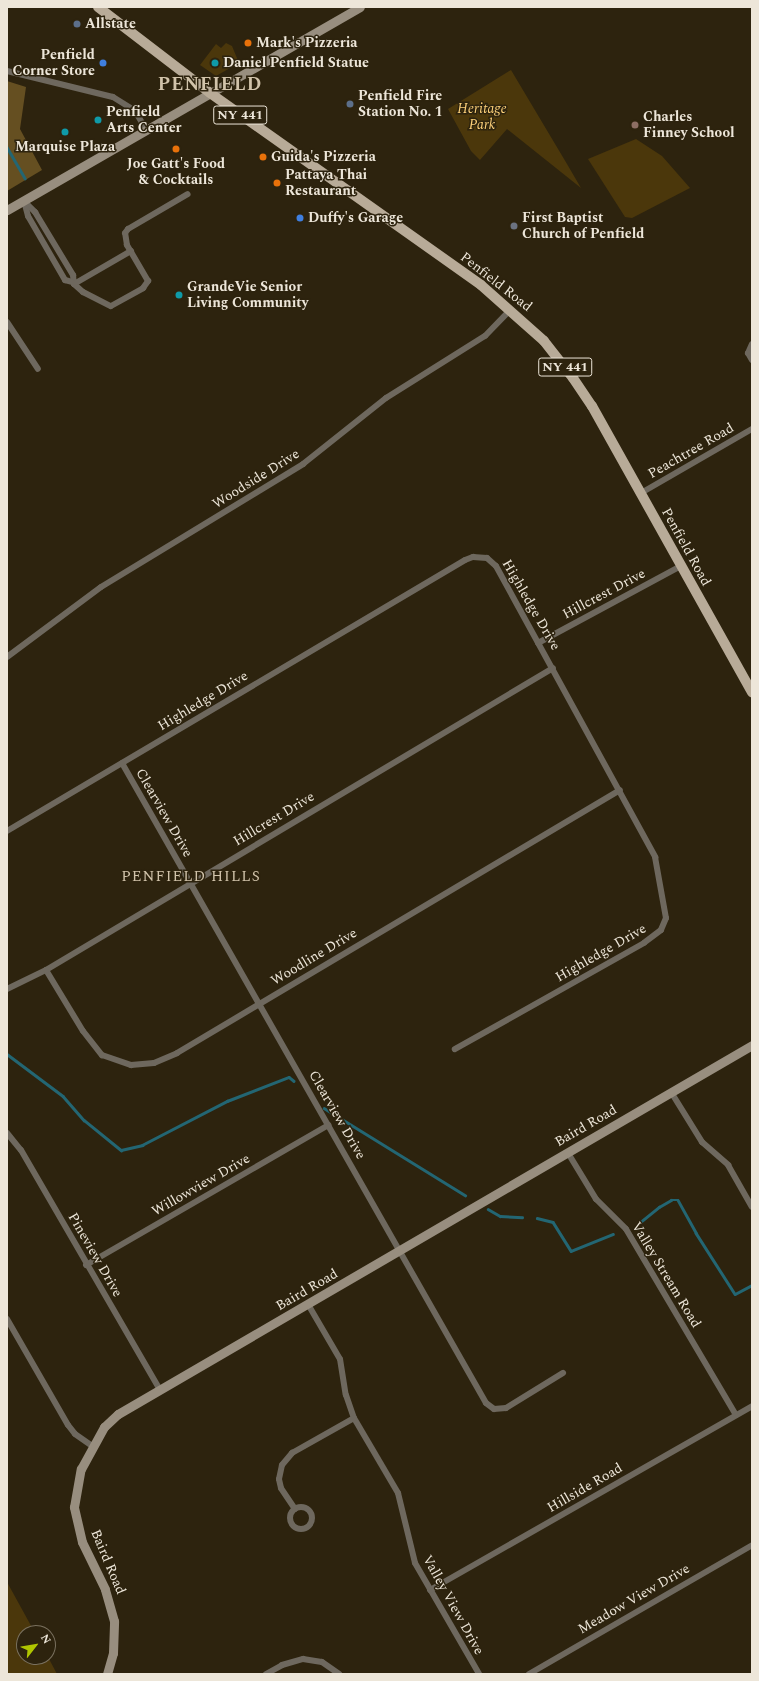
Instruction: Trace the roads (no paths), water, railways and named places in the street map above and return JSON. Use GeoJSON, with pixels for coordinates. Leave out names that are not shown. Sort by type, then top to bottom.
{"type":"FeatureCollection","features":[{"type":"Feature","properties":{"kind":"main road","name":"Penfield Road"},"geometry":{"type":"LineString","coordinates":[[98,7],[210,93],[481,285],[544,342],[573,378],[641,494],[752,692]]}},
{"type":"Feature","properties":{"kind":"street"},"geometry":{"type":"LineString","coordinates":[[7,210],[210,93],[345,10],[360,7]]}},
{"type":"Feature","properties":{"kind":"street"},"geometry":{"type":"LineString","coordinates":[[7,71],[113,96],[135,111],[146,129]]}},
{"type":"Feature","properties":{"kind":"street"},"geometry":{"type":"LineString","coordinates":[[24,201],[28,216],[65,280],[73,283],[91,296],[114,305],[146,285],[146,277],[125,241],[125,233],[128,229],[188,194]]}},
{"type":"Feature","properties":{"kind":"street"},"geometry":{"type":"LineString","coordinates":[[73,283],[131,251]]}},
{"type":"Feature","properties":{"kind":"street","name":"Woodside Drive"},"geometry":{"type":"LineString","coordinates":[[7,657],[101,587],[303,464],[386,398],[484,336],[510,310]]}},
{"type":"Feature","properties":{"kind":"street"},"geometry":{"type":"LineString","coordinates":[[7,322],[38,369]]}},
{"type":"Feature","properties":{"kind":"street"},"geometry":{"type":"LineString","coordinates":[[752,344],[748,353],[752,360]]}},
{"type":"Feature","properties":{"kind":"street","name":"Peachtree Road"},"geometry":{"type":"LineString","coordinates":[[641,494],[752,428]]}},
{"type":"Feature","properties":{"kind":"street","name":"Highledge Drive"},"geometry":{"type":"LineString","coordinates":[[7,831],[473,556],[487,558],[496,566],[620,790],[655,857],[666,912],[664,926],[644,943],[455,1049]]}},
{"type":"Feature","properties":{"kind":"street","name":"Hillcrest Drive"},"geometry":{"type":"LineString","coordinates":[[538,643],[681,566]]}},
{"type":"Feature","properties":{"kind":"street","name":"Hillcrest Drive"},"geometry":{"type":"LineString","coordinates":[[7,989],[46,970],[553,668]]}},
{"type":"Feature","properties":{"kind":"street","name":"Clearview Drive"},"geometry":{"type":"LineString","coordinates":[[122,763],[490,1407],[499,1410],[506,1408],[563,1373]]}},
{"type":"Feature","properties":{"kind":"street","name":"Woodline Drive"},"geometry":{"type":"LineString","coordinates":[[46,970],[96,1049],[112,1060],[131,1065],[165,1059],[620,790]]}},
{"type":"Feature","properties":{"kind":"street","name":"Baird Road"},"geometry":{"type":"LineString","coordinates":[[107,1674],[114,1639],[113,1615],[105,1589],[82,1542],[74,1507],[77,1480],[92,1446],[104,1427],[118,1414],[308,1306],[752,1045]]}},
{"type":"Feature","properties":{"kind":"street"},"geometry":{"type":"LineString","coordinates":[[672,1092],[702,1142],[728,1165],[752,1207]]}},
{"type":"Feature","properties":{"kind":"street","name":"Willowview Drive"},"geometry":{"type":"LineString","coordinates":[[86,1265],[328,1125]]}},
{"type":"Feature","properties":{"kind":"street","name":"Pineview Drive"},"geometry":{"type":"LineString","coordinates":[[7,1133],[21,1150],[86,1265],[160,1390]]}},
{"type":"Feature","properties":{"kind":"street","name":"Valley Stream Road"},"geometry":{"type":"LineString","coordinates":[[568,1153],[596,1199],[626,1229],[736,1415]]}},
{"type":"Feature","properties":{"kind":"street","name":"Valley View Drive"},"geometry":{"type":"LineString","coordinates":[[308,1306],[340,1359],[346,1394],[354,1418],[398,1493],[411,1552],[430,1590],[479,1674]]}},
{"type":"Feature","properties":{"kind":"street"},"geometry":{"type":"LineString","coordinates":[[7,1319],[68,1425],[75,1434],[92,1446]]}},
{"type":"Feature","properties":{"kind":"street","name":"Hillside Road"},"geometry":{"type":"LineString","coordinates":[[430,1590],[752,1406]]}},
{"type":"Feature","properties":{"kind":"street"},"geometry":{"type":"LineString","coordinates":[[295,1509],[289,1504],[281,1488],[279,1479],[282,1465],[292,1453],[354,1418]]}},
{"type":"Feature","properties":{"kind":"street","name":"Meadow View Drive"},"geometry":{"type":"LineString","coordinates":[[528,1674],[752,1545]]}},
{"type":"Feature","properties":{"kind":"street"},"geometry":{"type":"LineString","coordinates":[[266,1674],[282,1665],[302,1659],[322,1662],[339,1674]]}},
{"type":"Feature","properties":{"kind":"waterway"},"geometry":{"type":"LineString","coordinates":[[7,147],[25,178]]}},
{"type":"Feature","properties":{"kind":"waterway"},"geometry":{"type":"LineString","coordinates":[[7,1054],[63,1096],[84,1120],[121,1150],[142,1145],[227,1101],[289,1077],[294,1081]]}},
{"type":"Feature","properties":{"kind":"waterway"},"geometry":{"type":"LineString","coordinates":[[324,1108],[465,1195]]}},
{"type":"Feature","properties":{"kind":"waterway"},"geometry":{"type":"LineString","coordinates":[[638,1224],[659,1207],[671,1200],[678,1200],[696,1233],[735,1294],[752,1285]]}},
{"type":"Feature","properties":{"kind":"waterway"},"geometry":{"type":"LineString","coordinates":[[488,1209],[500,1216],[522,1217]]}},
{"type":"Feature","properties":{"kind":"waterway"},"geometry":{"type":"LineString","coordinates":[[537,1218],[553,1222],[571,1251],[613,1234]]}},
{"type":"Feature","properties":{"kind":"place","name":"Allstate"},"geometry":{"type":"Point","coordinates":[77,24]}},
{"type":"Feature","properties":{"kind":"place","name":"Mark's Pizzeria"},"geometry":{"type":"Point","coordinates":[248,43]}},
{"type":"Feature","properties":{"kind":"place","name":"Penfield Corner Store"},"geometry":{"type":"Point","coordinates":[103,63]}},
{"type":"Feature","properties":{"kind":"place","name":"Daniel Penfield Statue"},"geometry":{"type":"Point","coordinates":[215,63]}},
{"type":"Feature","properties":{"kind":"place","name":"Penfield Fire Station No. 1"},"geometry":{"type":"Point","coordinates":[350,104]}},
{"type":"Feature","properties":{"kind":"place","name":"Penfield Arts Center"},"geometry":{"type":"Point","coordinates":[98,120]}},
{"type":"Feature","properties":{"kind":"place","name":"Charles Finney School"},"geometry":{"type":"Point","coordinates":[635,125]}},
{"type":"Feature","properties":{"kind":"place","name":"Marquise Plaza"},"geometry":{"type":"Point","coordinates":[65,132]}},
{"type":"Feature","properties":{"kind":"place","name":"Joe Gatt's Food & Cocktails"},"geometry":{"type":"Point","coordinates":[176,149]}},
{"type":"Feature","properties":{"kind":"place","name":"Guida's Pizzeria"},"geometry":{"type":"Point","coordinates":[263,157]}},
{"type":"Feature","properties":{"kind":"place","name":"Pattaya Thai Restaurant"},"geometry":{"type":"Point","coordinates":[277,183]}},
{"type":"Feature","properties":{"kind":"place","name":"Duffy's Garage"},"geometry":{"type":"Point","coordinates":[300,218]}},
{"type":"Feature","properties":{"kind":"place","name":"First Baptist Church of Penfield"},"geometry":{"type":"Point","coordinates":[514,226]}},
{"type":"Feature","properties":{"kind":"place","name":"GrandeVie Senior Living Community"},"geometry":{"type":"Point","coordinates":[179,295]}},
{"type":"Feature","properties":{"kind":"district","name":"PENFIELD"},"geometry":{"type":"Point","coordinates":[210,85]}},
{"type":"Feature","properties":{"kind":"district","name":"PENFIELD HILLS"},"geometry":{"type":"Point","coordinates":[191,877]}},
{"type":"Feature","properties":{"kind":"park label","name":"Heritage Park"},"geometry":{"type":"Point","coordinates":[482,118]}}]}
